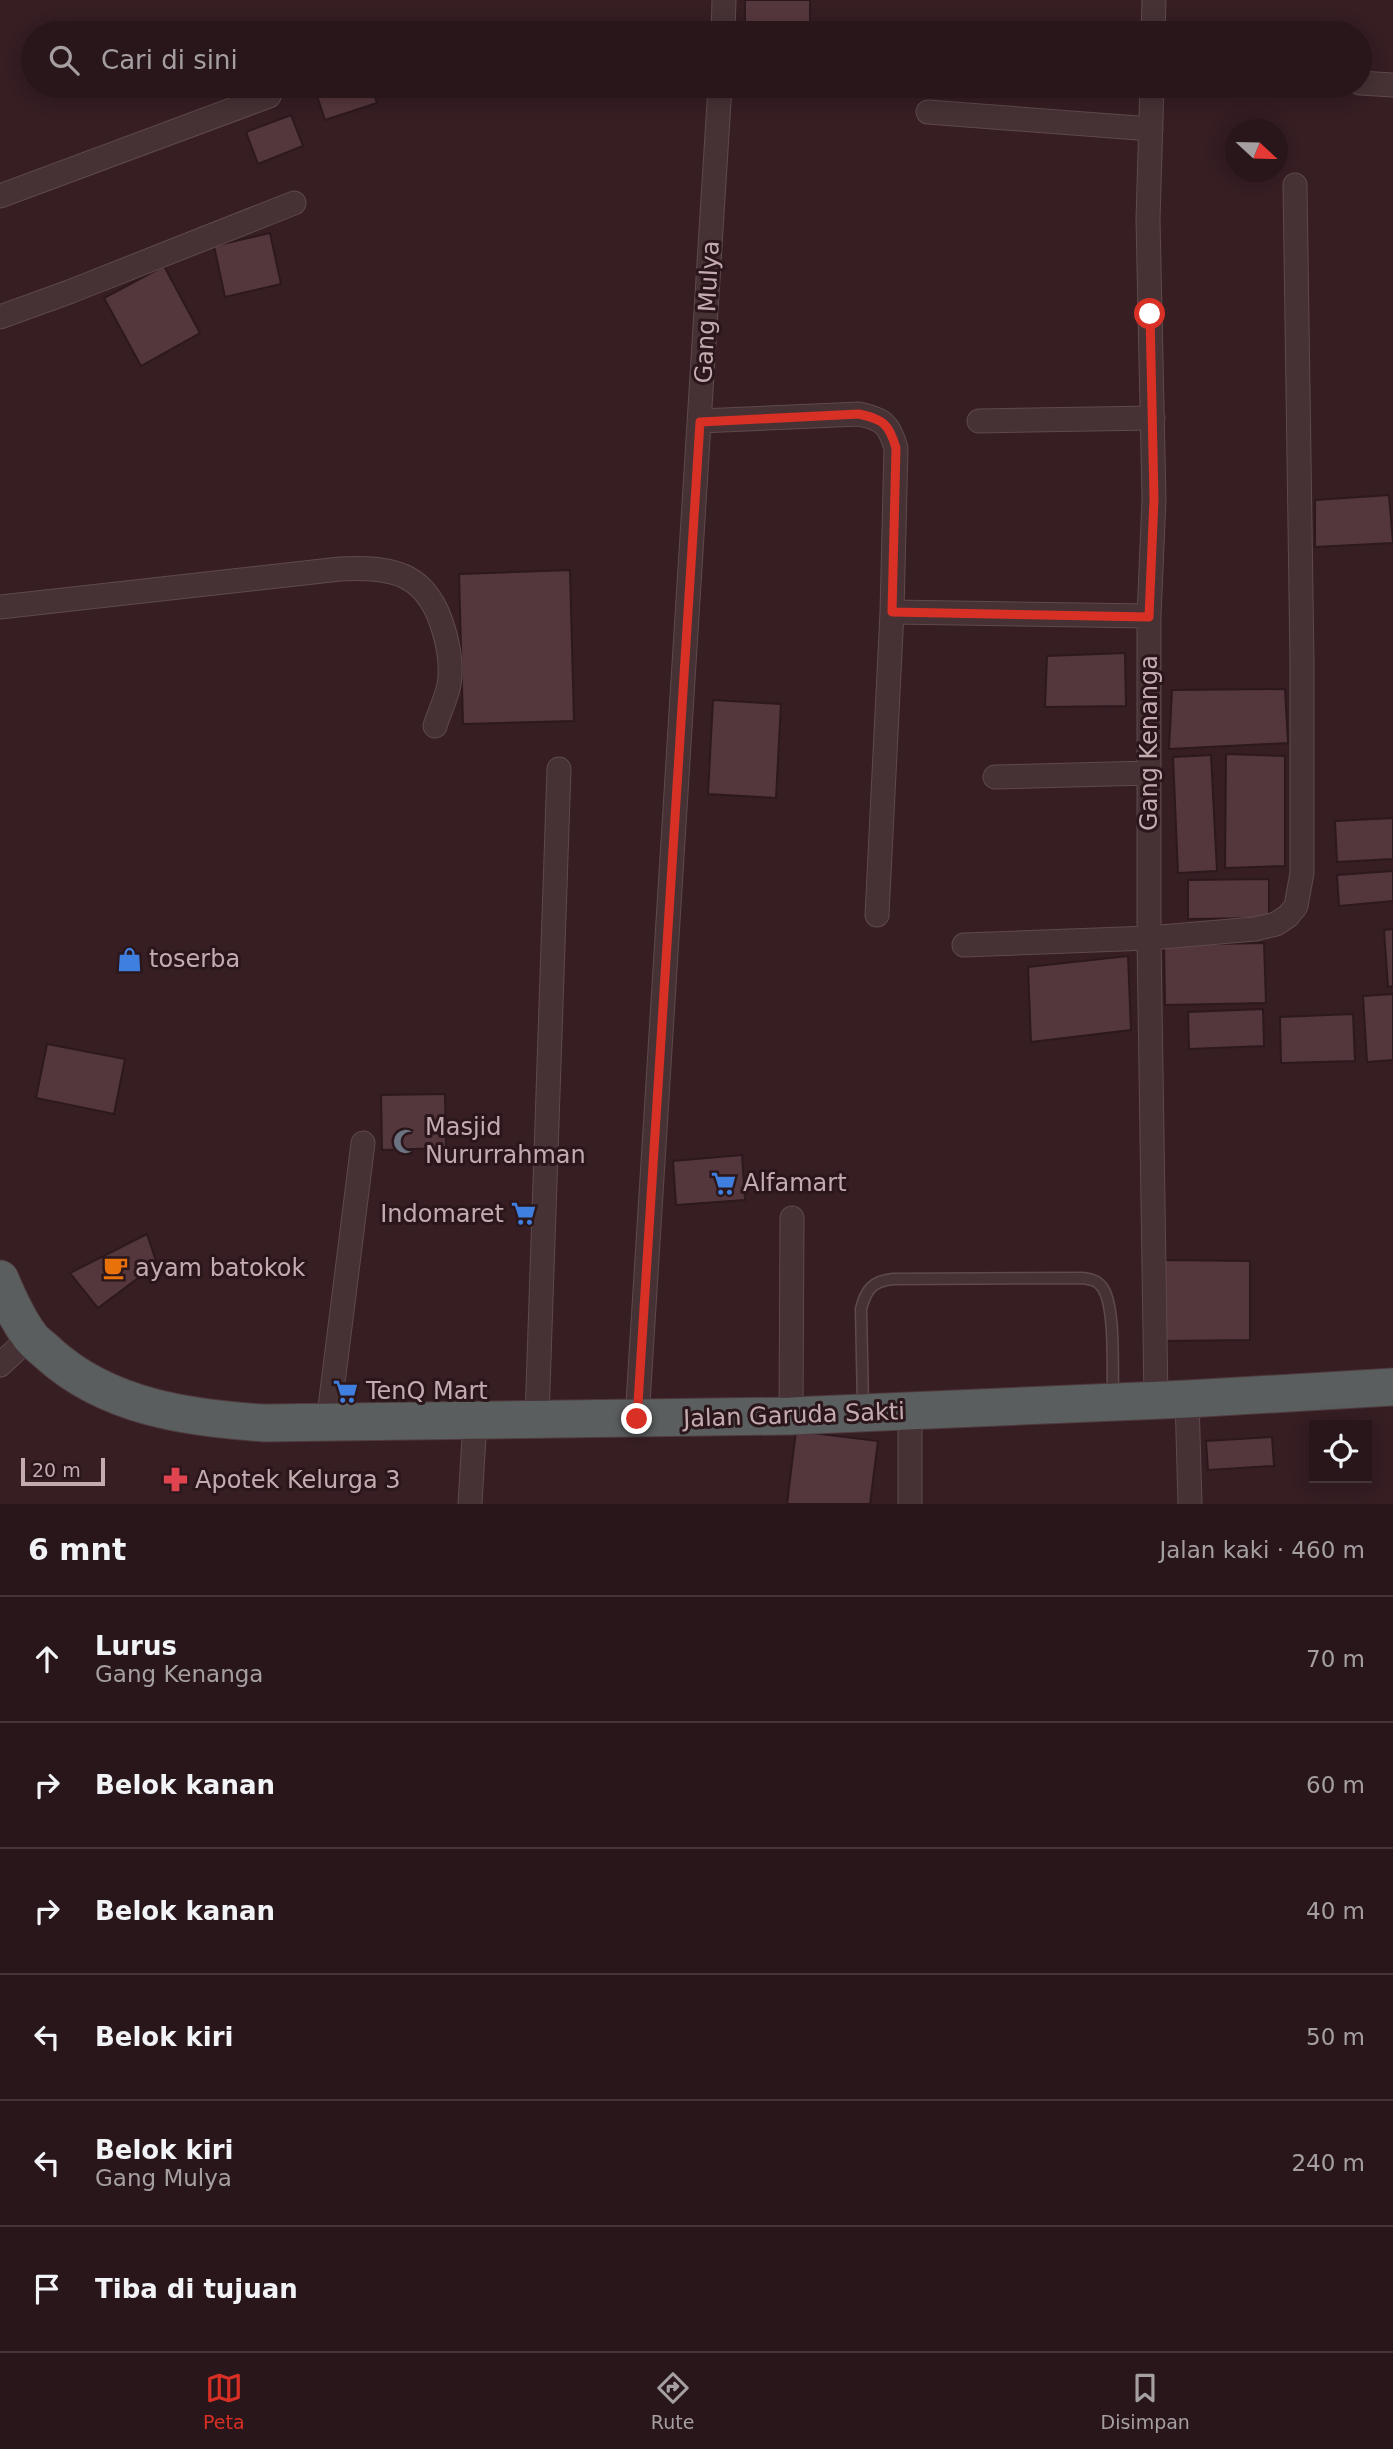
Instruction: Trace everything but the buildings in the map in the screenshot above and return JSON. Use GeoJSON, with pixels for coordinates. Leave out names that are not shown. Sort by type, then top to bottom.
{"type":"FeatureCollection","features":[{"type":"Feature","properties":{"kind":"highway","name":"Jalan Garuda Sakti"},"geometry":{"type":"LineString","coordinates":[[0,1279],[10,1303],[30,1337],[62,1366],[99,1388],[168,1412],[204,1419],[328,1423],[791,1416],[1172,1400],[1393,1387]]}},
{"type":"Feature","properties":{"kind":"street"},"geometry":{"type":"LineString","coordinates":[[723,21],[724,0]]}},
{"type":"Feature","properties":{"kind":"street"},"geometry":{"type":"LineString","coordinates":[[1153,21],[1154,0]]}},
{"type":"Feature","properties":{"kind":"street"},"geometry":{"type":"LineString","coordinates":[[1372,84],[1393,85]]}},
{"type":"Feature","properties":{"kind":"street"},"geometry":{"type":"LineString","coordinates":[[0,196],[264,98]]}},
{"type":"Feature","properties":{"kind":"street","name":"Gang Mulya"},"geometry":{"type":"LineString","coordinates":[[637,1419],[719,98]]}},
{"type":"Feature","properties":{"kind":"street","name":"Gang Kenanga"},"geometry":{"type":"LineString","coordinates":[[1152,98],[1148,219],[1154,499],[1149,617],[1149,938],[1172,1400],[1190,1504]]}},
{"type":"Feature","properties":{"kind":"street"},"geometry":{"type":"LineString","coordinates":[[928,112],[1151,130]]}},
{"type":"Feature","properties":{"kind":"street"},"geometry":{"type":"LineString","coordinates":[[964,945],[1149,938],[1255,929],[1276,924],[1296,906],[1302,873],[1302,662],[1295,185]]}},
{"type":"Feature","properties":{"kind":"street"},"geometry":{"type":"LineString","coordinates":[[0,317],[294,203]]}},
{"type":"Feature","properties":{"kind":"street"},"geometry":{"type":"LineString","coordinates":[[700,422],[859,414],[873,417],[888,427],[896,448],[892,612],[877,915]]}},
{"type":"Feature","properties":{"kind":"street"},"geometry":{"type":"LineString","coordinates":[[979,421],[1153,418]]}},
{"type":"Feature","properties":{"kind":"street"},"geometry":{"type":"LineString","coordinates":[[0,607],[340,569],[372,567],[399,573],[419,586],[437,607],[446,636],[450,657],[449,684],[435,726]]}},
{"type":"Feature","properties":{"kind":"street"},"geometry":{"type":"LineString","coordinates":[[892,612],[1149,617]]}},
{"type":"Feature","properties":{"kind":"street"},"geometry":{"type":"LineString","coordinates":[[537,1418],[559,769]]}},
{"type":"Feature","properties":{"kind":"street"},"geometry":{"type":"LineString","coordinates":[[995,777],[1149,773]]}},
{"type":"Feature","properties":{"kind":"street"},"geometry":{"type":"LineString","coordinates":[[328,1423],[363,1143]]}},
{"type":"Feature","properties":{"kind":"street"},"geometry":{"type":"LineString","coordinates":[[791,1416],[792,1219]]}},
{"type":"Feature","properties":{"kind":"street"},"geometry":{"type":"LineString","coordinates":[[0,1365],[30,1337]]}},
{"type":"Feature","properties":{"kind":"street"},"geometry":{"type":"LineString","coordinates":[[910,1411],[910,1504]]}},
{"type":"Feature","properties":{"kind":"street"},"geometry":{"type":"LineString","coordinates":[[470,1504],[475,1420]]}},
{"type":"Feature","properties":{"kind":"lane"},"geometry":{"type":"LineString","coordinates":[[863,1412],[861,1309],[864,1296],[870,1288],[878,1281],[893,1279],[1082,1278],[1097,1282],[1103,1289],[1110,1310],[1113,1402]]}},
{"type":"Feature","properties":{"kind":"place","name":"toserba"},"geometry":{"type":"Point","coordinates":[129,959]}},
{"type":"Feature","properties":{"kind":"place","name":"Masjid Nururrahman"},"geometry":{"type":"Point","coordinates":[405,1141]}},
{"type":"Feature","properties":{"kind":"place","name":"Alfamart"},"geometry":{"type":"Point","coordinates":[723,1183]}},
{"type":"Feature","properties":{"kind":"place","name":"Indomaret"},"geometry":{"type":"Point","coordinates":[524,1214]}},
{"type":"Feature","properties":{"kind":"place","name":"ayam batokok"},"geometry":{"type":"Point","coordinates":[115,1268]}},
{"type":"Feature","properties":{"kind":"place","name":"TenQ Mart"},"geometry":{"type":"Point","coordinates":[346,1391]}},
{"type":"Feature","properties":{"kind":"place","name":"Apotek Kelurga 3"},"geometry":{"type":"Point","coordinates":[175,1480]}},
{"type":"Feature","properties":{"kind":"route"},"geometry":{"type":"LineString","coordinates":[[637,1419],[700,422],[859,414],[873,417],[888,427],[896,448],[892,612],[1149,617],[1154,499],[1150,314]]}}]}
